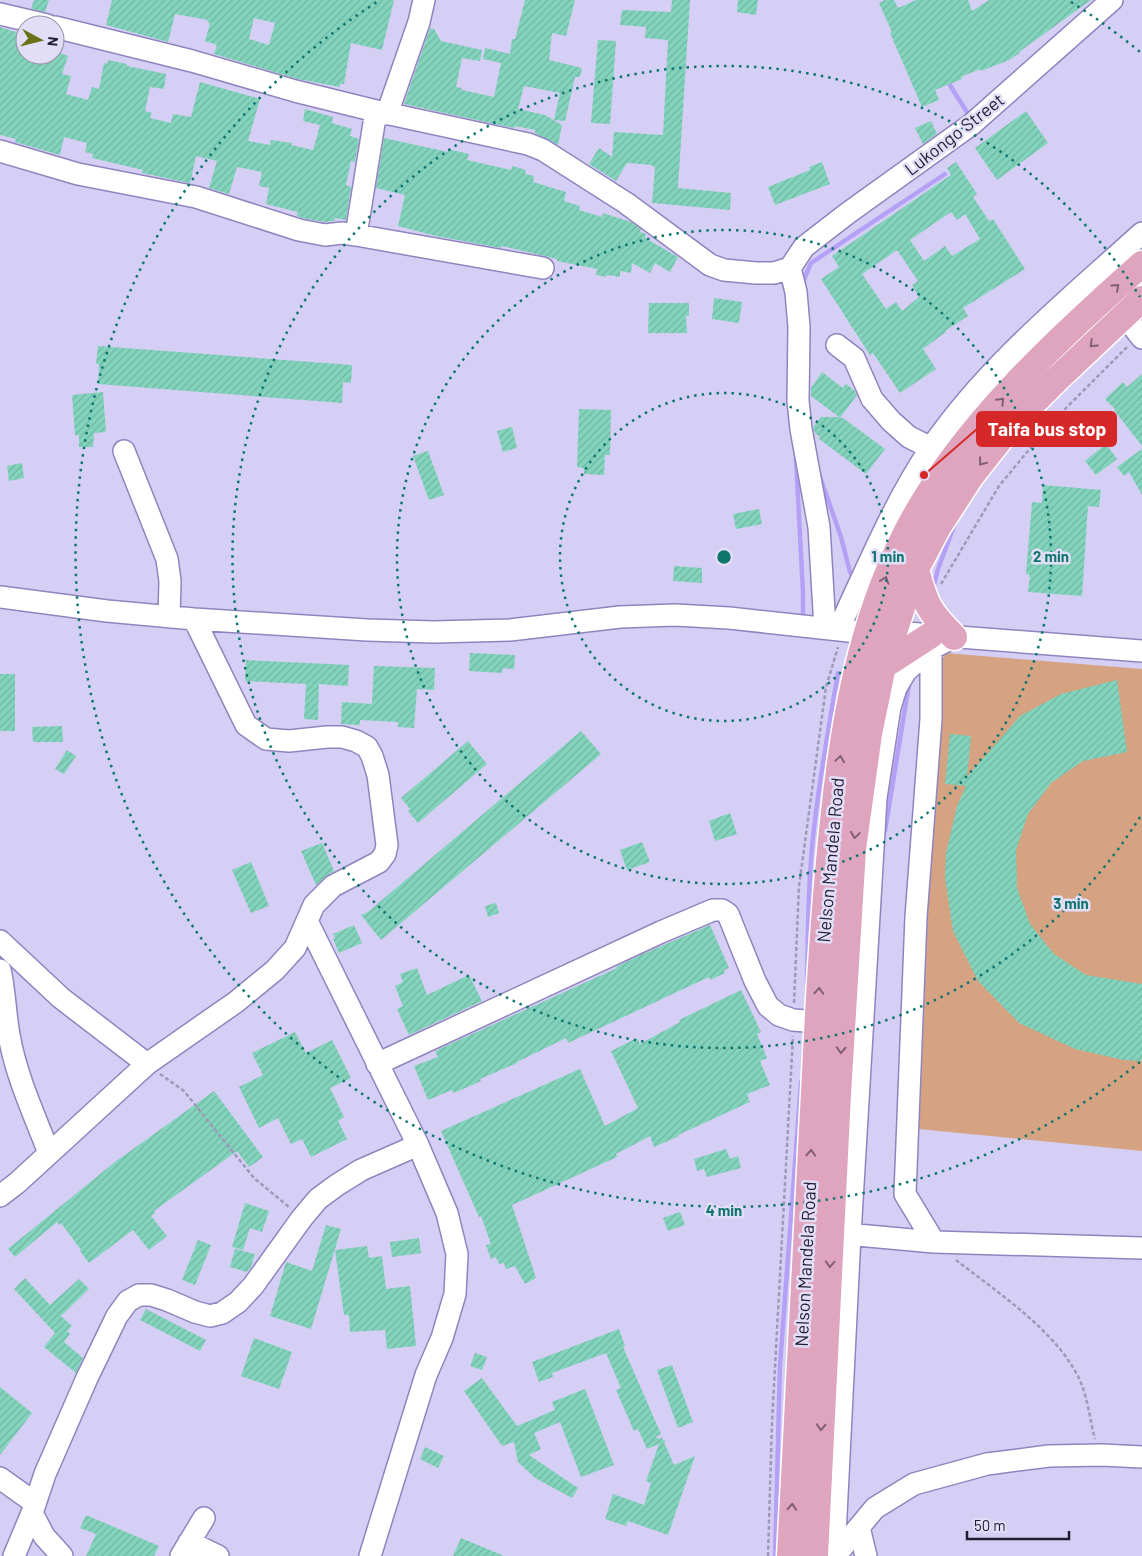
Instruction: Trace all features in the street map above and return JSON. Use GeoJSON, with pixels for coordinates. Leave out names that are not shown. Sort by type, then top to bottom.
{"type":"FeatureCollection","features":[{"type":"Feature","properties":{"kind":"main road","name":"Nelson Mandela Road"},"geometry":{"type":"LineString","coordinates":[[790,1556],[829,1233],[818,1022],[823,928],[839,760],[853,686],[877,631],[887,573],[905,534],[933,486],[981,422],[1037,362],[1142,264]]}},
{"type":"Feature","properties":{"kind":"main road","name":"Nelson Mandela Road"},"geometry":{"type":"LineString","coordinates":[[815,1556],[829,1233],[853,849],[869,734],[883,666],[877,631],[906,595],[916,570],[938,527],[962,490],[1012,424],[1133,307]]}},
{"type":"Feature","properties":{"kind":"main road"},"geometry":{"type":"LineString","coordinates":[[883,666],[939,640],[930,611],[922,594],[916,570]]}},
{"type":"Feature","properties":{"kind":"street"},"geometry":{"type":"LineString","coordinates":[[356,235],[382,112],[419,22],[424,0]]}},
{"type":"Feature","properties":{"kind":"street","name":"Lukongo Street"},"geometry":{"type":"LineString","coordinates":[[792,266],[804,247],[972,124],[1112,0]]}},
{"type":"Feature","properties":{"kind":"street"},"geometry":{"type":"LineString","coordinates":[[0,14],[15,18]]}},
{"type":"Feature","properties":{"kind":"street"},"geometry":{"type":"LineString","coordinates":[[65,29],[192,61],[296,91],[528,144],[543,150],[626,203],[710,265],[724,270],[756,273],[774,273],[792,266],[799,327],[798,401],[801,429],[819,527],[832,629]]}},
{"type":"Feature","properties":{"kind":"street"},"geometry":{"type":"LineString","coordinates":[[0,151],[78,174],[196,197],[299,230],[325,235],[342,233],[356,235],[543,268]]}},
{"type":"Feature","properties":{"kind":"street"},"geometry":{"type":"LineString","coordinates":[[832,629],[931,448],[977,388],[1032,333],[1142,233]]}},
{"type":"Feature","properties":{"kind":"street"},"geometry":{"type":"LineString","coordinates":[[1133,307],[1142,338]]}},
{"type":"Feature","properties":{"kind":"street"},"geometry":{"type":"LineString","coordinates":[[838,345],[854,358],[872,399],[891,421],[909,437],[931,448]]}},
{"type":"Feature","properties":{"kind":"street"},"geometry":{"type":"LineString","coordinates":[[124,451],[167,560],[170,581],[169,617]]}},
{"type":"Feature","properties":{"kind":"street"},"geometry":{"type":"LineString","coordinates":[[0,597],[169,617],[367,630],[434,632],[510,630],[620,617],[675,615],[729,618],[832,629],[877,631],[939,640],[1142,651]]}},
{"type":"Feature","properties":{"kind":"street"},"geometry":{"type":"LineString","coordinates":[[0,1196],[147,1064],[236,1002],[275,970],[295,948],[314,905],[333,886],[379,862],[385,854],[387,845],[378,775],[367,747],[342,737],[289,741],[266,739],[246,726],[194,619]]}},
{"type":"Feature","properties":{"kind":"street"},"geometry":{"type":"LineString","coordinates":[[834,1556],[829,1233],[876,798],[890,707],[896,688],[906,671],[939,640]]}},
{"type":"Feature","properties":{"kind":"street"},"geometry":{"type":"LineString","coordinates":[[934,1242],[905,1194],[916,917],[939,640]]}},
{"type":"Feature","properties":{"kind":"street"},"geometry":{"type":"LineString","coordinates":[[376,1064],[661,932],[713,910],[722,910],[728,914],[755,981],[768,1006],[779,1015],[794,1020],[818,1022]]}},
{"type":"Feature","properties":{"kind":"street"},"geometry":{"type":"LineString","coordinates":[[307,921],[376,1064],[418,1145],[447,1213],[457,1254],[455,1294],[442,1338],[426,1375],[370,1556]]}},
{"type":"Feature","properties":{"kind":"street"},"geometry":{"type":"LineString","coordinates":[[0,941],[61,998],[147,1064]]}},
{"type":"Feature","properties":{"kind":"street"},"geometry":{"type":"LineString","coordinates":[[0,970],[9,1035],[19,1076],[49,1153]]}},
{"type":"Feature","properties":{"kind":"street"},"geometry":{"type":"LineString","coordinates":[[14,1556],[34,1508],[44,1474],[91,1369],[117,1316],[128,1301],[139,1295],[151,1295],[194,1312],[210,1316],[222,1313],[238,1302],[253,1286],[302,1218],[318,1200],[361,1170],[418,1145]]}},
{"type":"Feature","properties":{"kind":"street"},"geometry":{"type":"LineString","coordinates":[[829,1233],[934,1242],[1142,1248]]}},
{"type":"Feature","properties":{"kind":"street"},"geometry":{"type":"LineString","coordinates":[[834,1556],[876,1508],[914,1484],[987,1464],[1049,1456],[1102,1455],[1142,1457]]}},
{"type":"Feature","properties":{"kind":"street"},"geometry":{"type":"LineString","coordinates":[[0,1478],[34,1508],[44,1536],[62,1556]]}},
{"type":"Feature","properties":{"kind":"street"},"geometry":{"type":"LineString","coordinates":[[204,1518],[185,1549],[218,1556]]}},
{"type":"Feature","properties":{"kind":"street"},"geometry":{"type":"LineString","coordinates":[[859,1527],[866,1556]]}},
{"type":"Feature","properties":{"kind":"path"},"geometry":{"type":"LineString","coordinates":[[147,1064],[184,1091],[254,1178],[302,1218]]}},
{"type":"Feature","properties":{"kind":"path"},"geometry":{"type":"LineString","coordinates":[[956,1260],[1039,1326],[1071,1363],[1081,1384],[1094,1438],[1102,1455]]}},
{"type":"Feature","properties":{"kind":"shaded area"},"geometry":{"type":"Polygon","coordinates":[[[946,653],[1142,669],[1142,1151],[919,1129],[938,667],[946,653]]]}},
{"type":"Feature","properties":{"kind":"building"},"geometry":{"type":"Polygon","coordinates":[[[34,0],[49,0],[45,12],[31,9],[34,0]]]}},
{"type":"Feature","properties":{"kind":"building"},"geometry":{"type":"Polygon","coordinates":[[[112,0],[394,0],[382,50],[351,43],[344,84],[340,84],[340,87],[298,79],[214,54],[217,45],[205,41],[210,23],[207,22],[208,20],[175,14],[168,42],[106,25],[112,0]],[[254,18],[249,39],[269,45],[275,23],[254,18]]]}},
{"type":"Feature","properties":{"kind":"building"},"geometry":{"type":"Polygon","coordinates":[[[525,0],[575,0],[566,36],[552,33],[549,60],[582,68],[580,77],[575,77],[565,121],[554,120],[560,93],[524,86],[518,109],[545,115],[562,125],[558,145],[535,133],[535,130],[515,126],[514,128],[404,104],[430,28],[434,29],[441,41],[482,50],[480,61],[462,58],[456,87],[494,97],[501,63],[483,59],[485,48],[510,54],[512,39],[515,39],[525,0]]]}},
{"type":"Feature","properties":{"kind":"building"},"geometry":{"type":"Polygon","coordinates":[[[672,0],[690,0],[678,188],[731,193],[730,210],[652,203],[655,167],[652,165],[627,163],[616,181],[589,164],[599,148],[612,157],[614,132],[663,135],[668,40],[645,38],[646,27],[620,25],[622,10],[671,12],[672,0]]]}},
{"type":"Feature","properties":{"kind":"building"},"geometry":{"type":"Polygon","coordinates":[[[738,0],[758,0],[756,15],[737,12],[738,0]]]}},
{"type":"Feature","properties":{"kind":"building"},"geometry":{"type":"Polygon","coordinates":[[[885,0],[894,0],[898,8],[916,0],[968,0],[972,11],[989,0],[1091,0],[1009,60],[981,71],[980,69],[935,90],[939,100],[922,107],[879,3],[885,0]]]}},
{"type":"Feature","properties":{"kind":"building"},"geometry":{"type":"Polygon","coordinates":[[[0,27],[15,32],[15,65],[65,65],[62,74],[71,76],[66,94],[88,100],[92,87],[99,89],[104,63],[107,64],[108,60],[166,74],[164,89],[150,87],[145,111],[152,113],[150,118],[171,123],[173,114],[191,117],[200,82],[260,99],[248,141],[270,145],[271,140],[292,143],[291,145],[313,150],[320,125],[303,121],[305,109],[333,117],[332,123],[352,129],[350,136],[359,139],[355,162],[351,161],[346,185],[351,187],[346,220],[335,218],[334,221],[325,222],[302,218],[297,216],[298,212],[266,204],[269,188],[259,186],[262,172],[237,167],[229,194],[209,188],[217,161],[196,156],[190,183],[142,173],[143,170],[92,158],[93,154],[85,152],[87,143],[64,137],[60,155],[15,142],[16,139],[0,135],[0,27]]]}},
{"type":"Feature","properties":{"kind":"building"},"geometry":{"type":"Polygon","coordinates":[[[598,40],[616,41],[610,124],[591,123],[598,40]]]}},
{"type":"Feature","properties":{"kind":"building"},"geometry":{"type":"Polygon","coordinates":[[[1026,111],[1048,143],[997,180],[975,148],[1026,111]]]}},
{"type":"Feature","properties":{"kind":"building"},"geometry":{"type":"Polygon","coordinates":[[[931,121],[937,134],[923,144],[915,128],[931,121]]]}},
{"type":"Feature","properties":{"kind":"building"},"geometry":{"type":"Polygon","coordinates":[[[384,138],[448,152],[448,149],[469,154],[467,160],[511,170],[512,166],[526,170],[525,174],[534,176],[533,182],[566,192],[564,201],[580,206],[579,210],[602,217],[603,213],[631,222],[641,229],[640,232],[646,234],[645,238],[678,257],[670,272],[655,263],[650,273],[632,263],[631,273],[620,271],[620,277],[607,275],[606,277],[596,275],[597,269],[557,261],[557,259],[545,256],[502,246],[501,248],[436,236],[398,226],[405,195],[376,188],[384,138]]]}},
{"type":"Feature","properties":{"kind":"building"},"geometry":{"type":"Polygon","coordinates":[[[822,162],[830,184],[775,205],[768,187],[810,170],[809,167],[822,162]]]}},
{"type":"Feature","properties":{"kind":"building"},"geometry":{"type":"Polygon","coordinates":[[[956,162],[977,194],[973,197],[989,221],[993,219],[1025,269],[963,308],[968,316],[945,331],[923,349],[936,369],[900,393],[873,353],[870,355],[821,279],[839,267],[832,256],[951,175],[947,168],[956,162]],[[951,212],[910,240],[924,261],[945,246],[952,256],[980,239],[965,214],[957,220],[951,212]],[[897,250],[862,274],[886,309],[896,302],[902,311],[919,297],[912,285],[918,281],[897,250]]]}},
{"type":"Feature","properties":{"kind":"building"},"geometry":{"type":"Polygon","coordinates":[[[714,298],[742,302],[739,323],[712,319],[714,298]]]}},
{"type":"Feature","properties":{"kind":"building"},"geometry":{"type":"Polygon","coordinates":[[[649,303],[689,303],[689,316],[686,316],[687,333],[648,333],[649,303]]]}},
{"type":"Feature","properties":{"kind":"building"},"geometry":{"type":"Polygon","coordinates":[[[98,346],[352,365],[351,383],[343,382],[342,403],[98,384],[99,364],[96,364],[98,346]]]}},
{"type":"Feature","properties":{"kind":"building"},"geometry":{"type":"Polygon","coordinates":[[[822,372],[843,388],[846,384],[857,395],[840,418],[843,418],[885,449],[866,474],[819,439],[820,437],[815,433],[813,427],[821,417],[839,417],[811,396],[811,388],[822,372]]]}},
{"type":"Feature","properties":{"kind":"building"},"geometry":{"type":"Polygon","coordinates":[[[1142,374],[1142,446],[1115,409],[1105,399],[1123,382],[1127,387],[1142,374]]]}},
{"type":"Feature","properties":{"kind":"building"},"geometry":{"type":"Polygon","coordinates":[[[103,392],[106,432],[94,433],[93,447],[79,447],[79,435],[75,435],[72,395],[103,392]]]}},
{"type":"Feature","properties":{"kind":"building"},"geometry":{"type":"Polygon","coordinates":[[[579,409],[611,410],[610,455],[605,455],[604,475],[584,474],[584,468],[577,467],[579,409]]]}},
{"type":"Feature","properties":{"kind":"building"},"geometry":{"type":"Polygon","coordinates":[[[512,427],[517,448],[503,452],[497,431],[512,427]]]}},
{"type":"Feature","properties":{"kind":"building"},"geometry":{"type":"Polygon","coordinates":[[[1106,444],[1117,459],[1096,475],[1085,461],[1106,444]]]}},
{"type":"Feature","properties":{"kind":"building"},"geometry":{"type":"Polygon","coordinates":[[[1142,449],[1142,495],[1129,472],[1124,476],[1117,467],[1142,449]]]}},
{"type":"Feature","properties":{"kind":"building"},"geometry":{"type":"Polygon","coordinates":[[[428,451],[444,495],[429,500],[413,456],[428,451]]]}},
{"type":"Feature","properties":{"kind":"building"},"geometry":{"type":"Polygon","coordinates":[[[22,463],[24,478],[9,481],[7,466],[22,463]]]}},
{"type":"Feature","properties":{"kind":"building"},"geometry":{"type":"Polygon","coordinates":[[[1043,485],[1101,490],[1099,507],[1088,506],[1082,596],[1028,592],[1030,575],[1026,574],[1032,502],[1042,503],[1043,485]]]}},
{"type":"Feature","properties":{"kind":"building"},"geometry":{"type":"Polygon","coordinates":[[[759,509],[762,524],[736,529],[733,514],[759,509]]]}},
{"type":"Feature","properties":{"kind":"building"},"geometry":{"type":"Polygon","coordinates":[[[674,566],[702,568],[702,583],[673,581],[674,566]]]}},
{"type":"Feature","properties":{"kind":"building"},"geometry":{"type":"Polygon","coordinates":[[[470,653],[515,655],[514,669],[503,668],[502,673],[469,671],[470,653]]]}},
{"type":"Feature","properties":{"kind":"building"},"geometry":{"type":"Polygon","coordinates":[[[246,660],[349,665],[348,686],[319,684],[318,720],[304,719],[306,684],[245,681],[246,660]]]}},
{"type":"Feature","properties":{"kind":"building"},"geometry":{"type":"Polygon","coordinates":[[[374,666],[435,668],[434,690],[417,689],[414,728],[398,727],[398,722],[360,720],[360,725],[341,724],[342,702],[372,704],[374,666]]]}},
{"type":"Feature","properties":{"kind":"building"},"geometry":{"type":"Polygon","coordinates":[[[0,674],[15,674],[15,731],[0,731],[0,674]]]}},
{"type":"Feature","properties":{"kind":"building"},"geometry":{"type":"Polygon","coordinates":[[[1117,680],[1127,752],[1083,761],[1051,783],[1028,814],[1016,850],[1017,888],[1030,924],[1054,954],[1086,975],[1142,984],[1142,1061],[1124,1060],[1075,1049],[1019,1023],[978,981],[953,931],[945,878],[946,853],[957,806],[966,786],[945,784],[950,734],[971,736],[967,777],[1020,716],[1061,694],[1117,680]]]}},
{"type":"Feature","properties":{"kind":"building"},"geometry":{"type":"Polygon","coordinates":[[[62,726],[63,742],[33,742],[32,727],[62,726]]]}},
{"type":"Feature","properties":{"kind":"building"},"geometry":{"type":"Polygon","coordinates":[[[581,731],[601,754],[381,940],[361,915],[368,912],[581,731]]]}},
{"type":"Feature","properties":{"kind":"building"},"geometry":{"type":"Polygon","coordinates":[[[468,741],[487,764],[418,823],[408,811],[410,809],[401,798],[468,741]]]}},
{"type":"Feature","properties":{"kind":"building"},"geometry":{"type":"Polygon","coordinates":[[[67,750],[76,756],[64,774],[55,769],[67,750]]]}},
{"type":"Feature","properties":{"kind":"building"},"geometry":{"type":"Polygon","coordinates":[[[730,813],[737,834],[715,841],[709,821],[730,813]]]}},
{"type":"Feature","properties":{"kind":"building"},"geometry":{"type":"Polygon","coordinates":[[[642,842],[650,862],[627,870],[620,850],[642,842]]]}},
{"type":"Feature","properties":{"kind":"building"},"geometry":{"type":"Polygon","coordinates":[[[322,843],[334,871],[316,885],[301,851],[322,843]]]}},
{"type":"Feature","properties":{"kind":"building"},"geometry":{"type":"Polygon","coordinates":[[[251,862],[269,906],[251,913],[232,870],[251,862]]]}},
{"type":"Feature","properties":{"kind":"building"},"geometry":{"type":"Polygon","coordinates":[[[496,903],[499,913],[488,917],[485,906],[496,903]]]}},
{"type":"Feature","properties":{"kind":"building"},"geometry":{"type":"Polygon","coordinates":[[[354,925],[362,943],[339,953],[333,939],[335,938],[333,934],[354,925]]]}},
{"type":"Feature","properties":{"kind":"building"},"geometry":{"type":"Polygon","coordinates":[[[710,925],[729,968],[724,970],[725,973],[710,980],[709,977],[568,1043],[566,1038],[454,1093],[452,1090],[428,1100],[414,1066],[438,1057],[435,1051],[617,968],[636,957],[710,925]]]}},
{"type":"Feature","properties":{"kind":"building"},"geometry":{"type":"Polygon","coordinates":[[[417,968],[427,995],[469,975],[482,1001],[409,1035],[397,1009],[403,1006],[395,986],[403,982],[400,974],[417,968]]]}},
{"type":"Feature","properties":{"kind":"building"},"geometry":{"type":"Polygon","coordinates":[[[741,990],[761,1032],[757,1034],[767,1058],[760,1061],[770,1085],[747,1094],[750,1102],[679,1136],[654,1147],[650,1136],[616,1154],[617,1157],[512,1205],[536,1278],[525,1284],[515,1266],[506,1269],[504,1263],[499,1264],[496,1257],[491,1259],[486,1245],[491,1244],[481,1216],[479,1217],[441,1131],[580,1069],[605,1126],[638,1108],[611,1051],[637,1038],[640,1044],[680,1022],[679,1020],[741,990]]]}},
{"type":"Feature","properties":{"kind":"building"},"geometry":{"type":"Polygon","coordinates":[[[295,1032],[306,1053],[332,1040],[351,1078],[330,1088],[344,1117],[338,1121],[347,1139],[311,1157],[302,1139],[291,1144],[278,1118],[259,1128],[239,1087],[263,1075],[252,1053],[295,1032]]]}},
{"type":"Feature","properties":{"kind":"building"},"geometry":{"type":"Polygon","coordinates":[[[214,1091],[263,1157],[249,1167],[237,1151],[154,1211],[155,1213],[151,1216],[167,1236],[149,1250],[133,1230],[89,1263],[61,1223],[59,1225],[57,1222],[15,1257],[8,1249],[115,1162],[214,1091]]]}},
{"type":"Feature","properties":{"kind":"building"},"geometry":{"type":"Polygon","coordinates":[[[726,1149],[730,1159],[738,1156],[741,1168],[707,1177],[704,1169],[697,1171],[694,1159],[726,1149]]]}},
{"type":"Feature","properties":{"kind":"building"},"geometry":{"type":"Polygon","coordinates":[[[245,1203],[269,1211],[262,1232],[250,1228],[243,1250],[232,1247],[245,1203]]]}},
{"type":"Feature","properties":{"kind":"building"},"geometry":{"type":"Polygon","coordinates":[[[680,1212],[685,1225],[668,1231],[663,1218],[680,1212]]]}},
{"type":"Feature","properties":{"kind":"building"},"geometry":{"type":"Polygon","coordinates":[[[326,1225],[341,1229],[311,1329],[270,1316],[286,1262],[312,1271],[326,1225]]]}},
{"type":"Feature","properties":{"kind":"building"},"geometry":{"type":"Polygon","coordinates":[[[419,1238],[421,1253],[392,1257],[390,1242],[419,1238]]]}},
{"type":"Feature","properties":{"kind":"building"},"geometry":{"type":"Polygon","coordinates":[[[198,1240],[211,1245],[195,1285],[182,1280],[198,1240]]]}},
{"type":"Feature","properties":{"kind":"building"},"geometry":{"type":"Polygon","coordinates":[[[367,1246],[369,1258],[382,1256],[386,1289],[410,1286],[416,1346],[387,1349],[385,1330],[350,1332],[349,1315],[344,1315],[335,1250],[367,1246]]]}},
{"type":"Feature","properties":{"kind":"building"},"geometry":{"type":"Polygon","coordinates":[[[235,1249],[255,1254],[251,1267],[247,1272],[230,1267],[235,1249]]]}},
{"type":"Feature","properties":{"kind":"building"},"geometry":{"type":"Polygon","coordinates":[[[25,1278],[50,1305],[79,1279],[89,1289],[61,1316],[72,1326],[67,1331],[70,1334],[64,1342],[83,1358],[76,1373],[44,1347],[55,1333],[14,1289],[25,1278]]]}},
{"type":"Feature","properties":{"kind":"building"},"geometry":{"type":"Polygon","coordinates":[[[146,1309],[206,1340],[200,1351],[140,1320],[146,1309]]]}},
{"type":"Feature","properties":{"kind":"building"},"geometry":{"type":"Polygon","coordinates":[[[619,1329],[625,1346],[623,1347],[661,1434],[655,1437],[661,1439],[662,1436],[663,1440],[666,1441],[664,1442],[674,1465],[695,1456],[668,1535],[628,1521],[626,1526],[605,1519],[613,1494],[644,1505],[651,1483],[646,1481],[659,1444],[647,1449],[638,1429],[634,1431],[616,1390],[621,1388],[606,1353],[552,1373],[553,1377],[539,1382],[532,1362],[619,1329]]]}},
{"type":"Feature","properties":{"kind":"building"},"geometry":{"type":"Polygon","coordinates":[[[254,1338],[292,1352],[279,1389],[241,1376],[254,1338]]]}},
{"type":"Feature","properties":{"kind":"building"},"geometry":{"type":"Polygon","coordinates":[[[475,1353],[487,1357],[482,1370],[470,1366],[475,1353]]]}},
{"type":"Feature","properties":{"kind":"building"},"geometry":{"type":"Polygon","coordinates":[[[672,1365],[693,1422],[678,1428],[657,1370],[672,1365]]]}},
{"type":"Feature","properties":{"kind":"building"},"geometry":{"type":"Polygon","coordinates":[[[482,1378],[517,1426],[555,1410],[552,1402],[585,1389],[614,1465],[581,1477],[560,1422],[534,1433],[541,1449],[529,1455],[578,1488],[572,1498],[535,1478],[518,1462],[514,1442],[502,1446],[464,1391],[482,1378]]]}},
{"type":"Feature","properties":{"kind":"building"},"geometry":{"type":"Polygon","coordinates":[[[0,1387],[32,1413],[0,1455],[0,1387]]]}},
{"type":"Feature","properties":{"kind":"building"},"geometry":{"type":"Polygon","coordinates":[[[425,1447],[444,1456],[438,1468],[420,1459],[425,1447]]]}},
{"type":"Feature","properties":{"kind":"building"},"geometry":{"type":"Polygon","coordinates":[[[86,1515],[159,1546],[154,1556],[86,1556],[96,1534],[80,1528],[86,1515]]]}},
{"type":"Feature","properties":{"kind":"building"},"geometry":{"type":"Polygon","coordinates":[[[461,1538],[504,1556],[453,1556],[461,1538]]]}},
{"type":"Feature","properties":{"kind":"waterway"},"geometry":{"type":"LineString","coordinates":[[946,79],[970,117]]}},
{"type":"Feature","properties":{"kind":"waterway"},"geometry":{"type":"LineString","coordinates":[[802,284],[811,263],[945,174]]}},
{"type":"Feature","properties":{"kind":"waterway"},"geometry":{"type":"LineString","coordinates":[[796,458],[803,616]]}},
{"type":"Feature","properties":{"kind":"waterway"},"geometry":{"type":"LineString","coordinates":[[819,474],[841,537],[850,572],[855,580]]}},
{"type":"Feature","properties":{"kind":"waterway"},"geometry":{"type":"LineString","coordinates":[[933,589],[938,569],[956,521]]}},
{"type":"Feature","properties":{"kind":"waterway"},"geometry":{"type":"LineString","coordinates":[[807,982],[812,847],[816,809],[838,673]]}},
{"type":"Feature","properties":{"kind":"waterway"},"geometry":{"type":"LineString","coordinates":[[881,831],[885,831],[909,684]]}},
{"type":"Feature","properties":{"kind":"waterway"},"geometry":{"type":"LineString","coordinates":[[775,1556],[780,1365],[801,1082]]}},
{"type":"Feature","properties":{"kind":"place","name":"Taifa bus stop"},"geometry":{"type":"Point","coordinates":[924,475]}}]}
